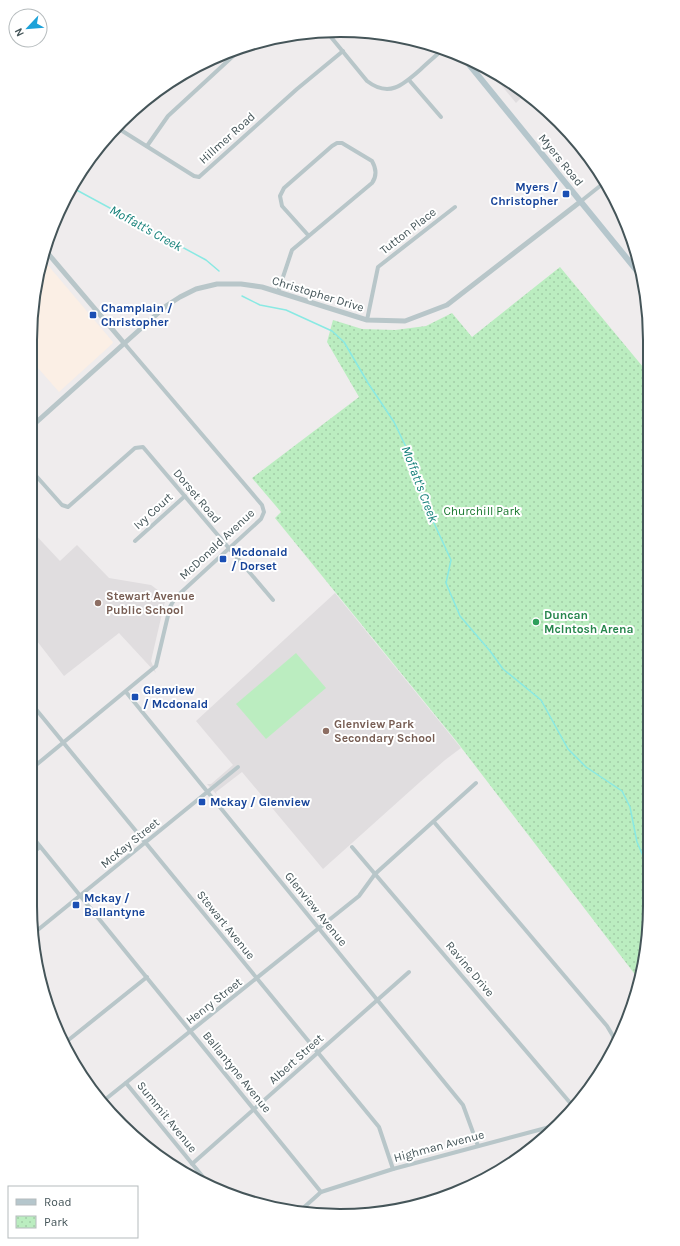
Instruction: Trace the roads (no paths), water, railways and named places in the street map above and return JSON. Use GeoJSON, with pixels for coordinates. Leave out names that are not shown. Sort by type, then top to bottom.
{"type":"FeatureCollection","features":[{"type":"Feature","properties":{"kind":"main road","name":"Myers Road"},"geometry":{"type":"LineString","coordinates":[[471,67],[634,268]]}},
{"type":"Feature","properties":{"kind":"street"},"geometry":{"type":"LineString","coordinates":[[331,37],[367,81],[375,87],[388,89],[400,86],[409,80],[438,53]]}},
{"type":"Feature","properties":{"kind":"street","name":"Hillmer Road"},"geometry":{"type":"LineString","coordinates":[[122,130],[194,176],[199,177],[297,88],[343,51]]}},
{"type":"Feature","properties":{"kind":"street"},"geometry":{"type":"LineString","coordinates":[[147,146],[168,116],[232,57]]}},
{"type":"Feature","properties":{"kind":"street"},"geometry":{"type":"LineString","coordinates":[[409,80],[441,117]]}},
{"type":"Feature","properties":{"kind":"street"},"geometry":{"type":"LineString","coordinates":[[278,292],[292,250],[375,179],[376,174],[372,160],[342,143],[337,143],[284,188],[280,196],[282,206],[308,235]]}},
{"type":"Feature","properties":{"kind":"street","name":"Christopher Drive"},"geometry":{"type":"LineString","coordinates":[[37,421],[166,306],[196,289],[217,284],[234,283],[254,286],[367,320],[405,321],[447,305],[600,186]]}},
{"type":"Feature","properties":{"kind":"street","name":"Tutton Place"},"geometry":{"type":"LineString","coordinates":[[367,320],[378,267],[454,207]]}},
{"type":"Feature","properties":{"kind":"street"},"geometry":{"type":"LineString","coordinates":[[49,255],[124,343]]}},
{"type":"Feature","properties":{"kind":"street","name":"McDonald Avenue"},"geometry":{"type":"LineString","coordinates":[[37,764],[156,666],[170,607],[175,598],[261,519],[264,512],[264,507],[124,343]]}},
{"type":"Feature","properties":{"kind":"street","name":"Dorset Road"},"geometry":{"type":"LineString","coordinates":[[37,477],[62,505],[68,507],[135,448],[143,447],[273,600]]}},
{"type":"Feature","properties":{"kind":"street","name":"Ivy Court"},"geometry":{"type":"LineString","coordinates":[[134,541],[185,496]]}},
{"type":"Feature","properties":{"kind":"street","name":"Glenview Avenue"},"geometry":{"type":"LineString","coordinates":[[126,692],[463,1105],[478,1146]]}},
{"type":"Feature","properties":{"kind":"street","name":"Stewart Avenue"},"geometry":{"type":"LineString","coordinates":[[37,710],[379,1127],[393,1169]]}},
{"type":"Feature","properties":{"kind":"street","name":"McKay Street"},"geometry":{"type":"LineString","coordinates":[[38,930],[238,767]]}},
{"type":"Feature","properties":{"kind":"street","name":"Henry Street"},"geometry":{"type":"LineString","coordinates":[[106,1098],[359,896],[375,874],[476,783]]}},
{"type":"Feature","properties":{"kind":"street"},"geometry":{"type":"LineString","coordinates":[[434,822],[607,1026],[613,1037]]}},
{"type":"Feature","properties":{"kind":"street","name":"Ballantyne Avenue"},"geometry":{"type":"LineString","coordinates":[[37,843],[321,1192]]}},
{"type":"Feature","properties":{"kind":"street","name":"Ravine Drive"},"geometry":{"type":"LineString","coordinates":[[352,847],[570,1103]]}},
{"type":"Feature","properties":{"kind":"street","name":"Albert Street"},"geometry":{"type":"LineString","coordinates":[[192,1164],[409,972]]}},
{"type":"Feature","properties":{"kind":"street"},"geometry":{"type":"LineString","coordinates":[[68,1040],[147,977]]}},
{"type":"Feature","properties":{"kind":"street","name":"Summit Avenue"},"geometry":{"type":"LineString","coordinates":[[126,1082],[192,1164]]}},
{"type":"Feature","properties":{"kind":"street","name":"Highman Avenue"},"geometry":{"type":"LineString","coordinates":[[305,1206],[321,1192],[393,1169],[546,1128]]}},
{"type":"Feature","properties":{"kind":"street"},"geometry":{"type":"LineString","coordinates":[[192,1164],[202,1176]]}},
{"type":"Feature","properties":{"kind":"waterway","name":"Moffatt's Creek"},"geometry":{"type":"LineString","coordinates":[[77,190],[206,260],[219,271]]}},
{"type":"Feature","properties":{"kind":"waterway","name":"Moffatt's Creek"},"geometry":{"type":"LineString","coordinates":[[242,296],[260,305],[286,310],[332,331],[344,342],[368,383],[394,422],[407,449],[423,499],[451,560],[446,583],[460,616],[490,651],[503,669],[541,700],[568,749],[586,767],[622,791],[630,807],[637,842],[643,856]]}},
{"type":"Feature","properties":{"kind":"place","name":"Myers / Christopher"},"geometry":{"type":"Point","coordinates":[566,194]}},
{"type":"Feature","properties":{"kind":"place","name":"Champlain / Christopher"},"geometry":{"type":"Point","coordinates":[93,315]}},
{"type":"Feature","properties":{"kind":"place","name":"Mcdonald / Dorset"},"geometry":{"type":"Point","coordinates":[223,559]}},
{"type":"Feature","properties":{"kind":"place","name":"Stewart Avenue Public School"},"geometry":{"type":"Point","coordinates":[98,603]}},
{"type":"Feature","properties":{"kind":"place","name":"Duncan McIntosh Arena"},"geometry":{"type":"Point","coordinates":[536,622]}},
{"type":"Feature","properties":{"kind":"place","name":"Glenview / Mcdonald"},"geometry":{"type":"Point","coordinates":[135,697]}},
{"type":"Feature","properties":{"kind":"place","name":"Glenview Park Secondary School"},"geometry":{"type":"Point","coordinates":[326,731]}},
{"type":"Feature","properties":{"kind":"place","name":"Mckay / Glenview"},"geometry":{"type":"Point","coordinates":[202,802]}},
{"type":"Feature","properties":{"kind":"place","name":"Mckay / Ballantyne"},"geometry":{"type":"Point","coordinates":[76,905]}},
{"type":"Feature","properties":{"kind":"park label","name":"Churchill Park"},"geometry":{"type":"Point","coordinates":[482,511]}}]}
